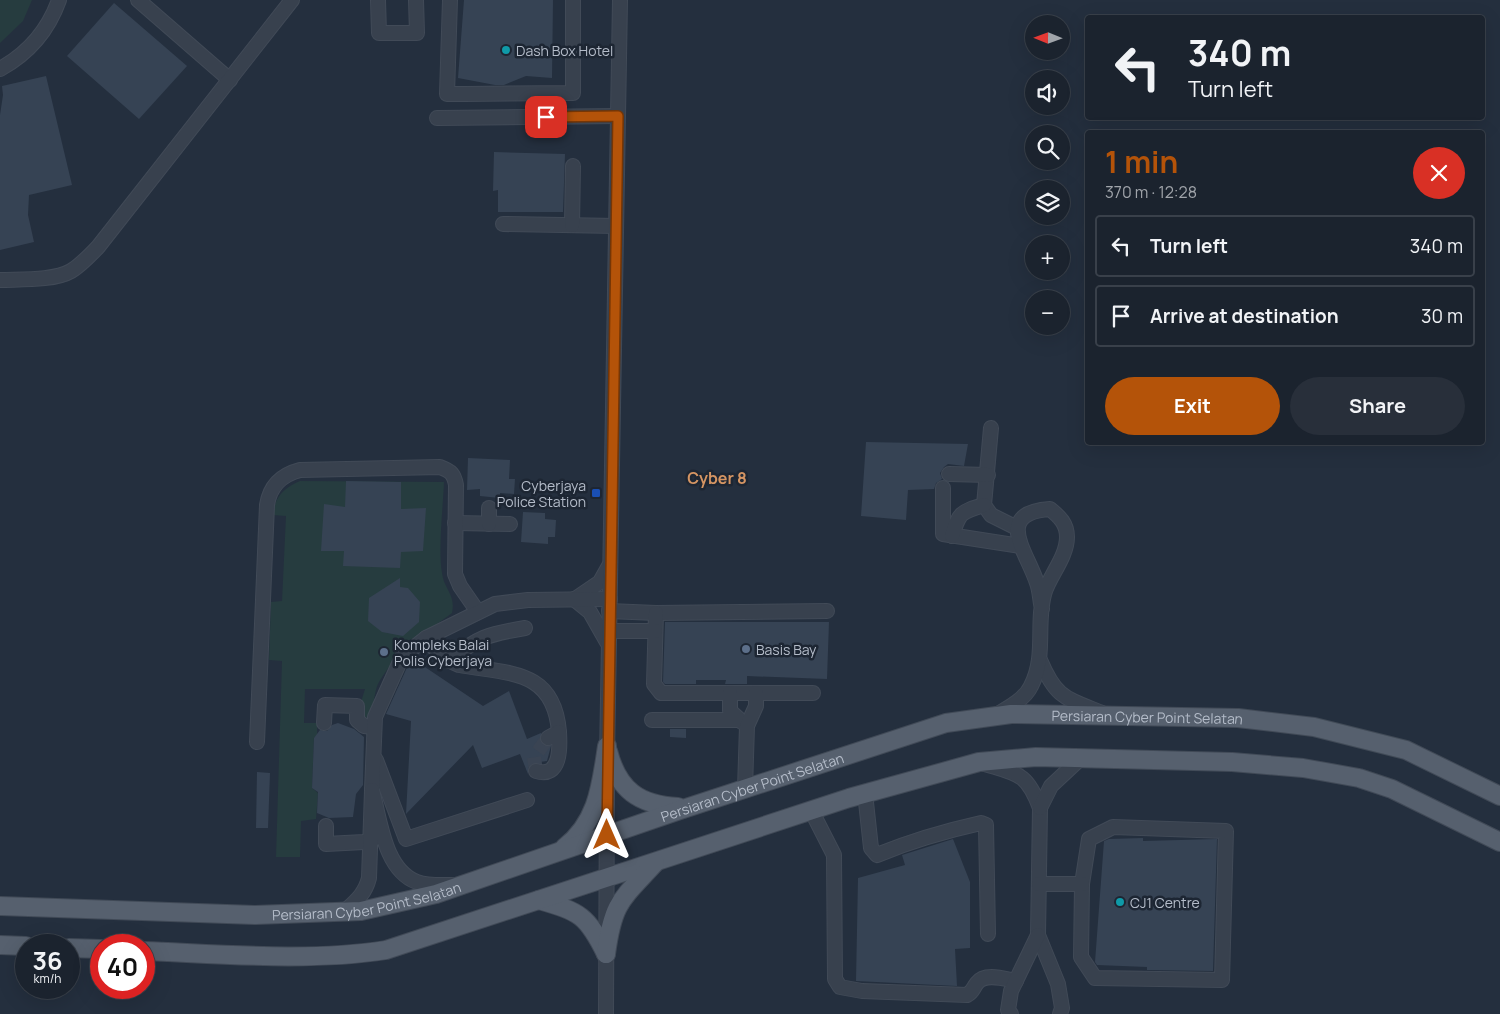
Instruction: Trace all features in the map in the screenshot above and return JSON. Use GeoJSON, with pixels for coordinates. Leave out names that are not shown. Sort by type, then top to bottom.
{"type":"FeatureCollection","features":[{"type":"Feature","properties":{"kind":"main road","name":"Persiaran Cyber Point Selatan"},"geometry":{"type":"LineString","coordinates":[[0,906],[254,915],[361,911],[436,894],[686,808],[946,724],[995,715],[1238,718],[1314,727],[1406,750],[1500,796]]}},
{"type":"Feature","properties":{"kind":"main road"},"geometry":{"type":"LineString","coordinates":[[607,746],[612,768],[630,792],[647,803],[686,808]]}},
{"type":"Feature","properties":{"kind":"main road"},"geometry":{"type":"LineString","coordinates":[[557,853],[573,841],[590,819],[599,796],[607,746]]}},
{"type":"Feature","properties":{"kind":"main road"},"geometry":{"type":"LineString","coordinates":[[155,951],[244,955],[358,954],[386,950],[865,793],[979,762],[1036,757],[1232,762],[1303,768],[1359,778],[1392,789],[1500,842]]}},
{"type":"Feature","properties":{"kind":"main road"},"geometry":{"type":"LineString","coordinates":[[606,954],[609,930],[617,905],[656,863]]}},
{"type":"Feature","properties":{"kind":"main road"},"geometry":{"type":"LineString","coordinates":[[539,900],[577,912],[589,922],[606,954]]}},
{"type":"Feature","properties":{"kind":"main road"},"geometry":{"type":"LineString","coordinates":[[0,946],[15,946]]}},
{"type":"Feature","properties":{"kind":"street"},"geometry":{"type":"LineString","coordinates":[[0,69],[25,54],[41,35],[53,16],[58,0]]}},
{"type":"Feature","properties":{"kind":"street"},"geometry":{"type":"LineString","coordinates":[[138,0],[230,80]]}},
{"type":"Feature","properties":{"kind":"street"},"geometry":{"type":"LineString","coordinates":[[0,280],[44,278],[69,272],[98,247],[292,0]]}},
{"type":"Feature","properties":{"kind":"street"},"geometry":{"type":"LineString","coordinates":[[378,0],[379,33],[417,34],[416,0]]}},
{"type":"Feature","properties":{"kind":"street"},"geometry":{"type":"LineString","coordinates":[[450,0],[447,94],[573,93],[573,0]]}},
{"type":"Feature","properties":{"kind":"street"},"geometry":{"type":"LineString","coordinates":[[606,1014],[607,746],[620,0]]}},
{"type":"Feature","properties":{"kind":"street"},"geometry":{"type":"LineString","coordinates":[[437,118],[618,116]]}},
{"type":"Feature","properties":{"kind":"street"},"geometry":{"type":"LineString","coordinates":[[572,225],[573,166]]}},
{"type":"Feature","properties":{"kind":"street"},"geometry":{"type":"LineString","coordinates":[[503,224],[616,226]]}},
{"type":"Feature","properties":{"kind":"street"},"geometry":{"type":"LineString","coordinates":[[991,428],[984,505],[991,515],[1018,528]]}},
{"type":"Feature","properties":{"kind":"street"},"geometry":{"type":"LineString","coordinates":[[257,742],[267,505],[268,496],[279,479],[300,470],[440,467],[450,470],[454,477],[455,574],[460,586],[478,612]]}},
{"type":"Feature","properties":{"kind":"street"},"geometry":{"type":"LineString","coordinates":[[949,474],[988,475]]}},
{"type":"Feature","properties":{"kind":"street"},"geometry":{"type":"LineString","coordinates":[[943,488],[943,534],[1020,546]]}},
{"type":"Feature","properties":{"kind":"street"},"geometry":{"type":"LineString","coordinates":[[952,536],[958,516],[965,510],[984,505]]}},
{"type":"Feature","properties":{"kind":"street"},"geometry":{"type":"LineString","coordinates":[[489,508],[489,524]]}},
{"type":"Feature","properties":{"kind":"street"},"geometry":{"type":"LineString","coordinates":[[995,715],[1014,703],[1031,687],[1040,660],[1042,609],[1045,591],[1066,544],[1067,535],[1063,518],[1050,509],[1034,510],[1020,520],[1018,528],[1020,546],[1037,583],[1042,609]]}},
{"type":"Feature","properties":{"kind":"street"},"geometry":{"type":"LineString","coordinates":[[455,523],[510,524]]}},
{"type":"Feature","properties":{"kind":"street"},"geometry":{"type":"LineString","coordinates":[[574,599],[600,582],[610,563]]}},
{"type":"Feature","properties":{"kind":"street"},"geometry":{"type":"LineString","coordinates":[[574,599],[590,612],[597,621],[609,648]]}},
{"type":"Feature","properties":{"kind":"street"},"geometry":{"type":"LineString","coordinates":[[344,912],[366,890],[371,864],[373,727],[383,697],[402,657],[426,638],[494,604],[514,601],[574,599],[656,613],[827,611]]}},
{"type":"Feature","properties":{"kind":"street"},"geometry":{"type":"LineString","coordinates":[[656,613],[654,684],[662,693],[813,693]]}},
{"type":"Feature","properties":{"kind":"street"},"geometry":{"type":"LineString","coordinates":[[449,661],[479,638],[497,632],[525,628]]}},
{"type":"Feature","properties":{"kind":"street"},"geometry":{"type":"LineString","coordinates":[[609,630],[655,631]]}},
{"type":"Feature","properties":{"kind":"street"},"geometry":{"type":"LineString","coordinates":[[426,638],[441,657],[449,661],[459,665],[523,676],[537,682],[544,689],[554,705],[553,735],[560,756],[556,765],[548,771],[536,771]]}},
{"type":"Feature","properties":{"kind":"street"},"geometry":{"type":"LineString","coordinates":[[1040,660],[1049,681],[1063,697],[1106,715]]}},
{"type":"Feature","properties":{"kind":"street"},"geometry":{"type":"LineString","coordinates":[[730,693],[730,711],[743,723]]}},
{"type":"Feature","properties":{"kind":"street"},"geometry":{"type":"LineString","coordinates":[[745,789],[743,723],[756,706],[756,693]]}},
{"type":"Feature","properties":{"kind":"street"},"geometry":{"type":"LineString","coordinates":[[324,723],[325,705],[357,706],[357,720],[364,726],[373,727]]}},
{"type":"Feature","properties":{"kind":"street"},"geometry":{"type":"LineString","coordinates":[[652,720],[743,723]]}},
{"type":"Feature","properties":{"kind":"street"},"geometry":{"type":"LineString","coordinates":[[373,752],[406,839],[527,800]]}},
{"type":"Feature","properties":{"kind":"street"},"geometry":{"type":"LineString","coordinates":[[1040,808],[1051,786],[1081,758]]}},
{"type":"Feature","properties":{"kind":"street"},"geometry":{"type":"LineString","coordinates":[[979,762],[1021,774],[1034,792],[1040,808],[1038,935],[1058,984],[1062,1008],[1060,1014]]}},
{"type":"Feature","properties":{"kind":"street"},"geometry":{"type":"LineString","coordinates":[[372,790],[392,859],[407,877],[428,885],[461,886]]}},
{"type":"Feature","properties":{"kind":"street"},"geometry":{"type":"LineString","coordinates":[[865,793],[871,848],[877,855],[906,843],[950,830],[981,823],[986,825],[988,934]]}},
{"type":"Feature","properties":{"kind":"street"},"geometry":{"type":"LineString","coordinates":[[811,810],[834,856],[835,979],[840,987],[862,991],[967,995],[971,993],[978,980],[984,978],[1016,981]]}},
{"type":"Feature","properties":{"kind":"street"},"geometry":{"type":"LineString","coordinates":[[326,826],[326,844],[371,840],[401,825]]}},
{"type":"Feature","properties":{"kind":"street"},"geometry":{"type":"LineString","coordinates":[[1113,827],[1226,831],[1222,980],[1095,978],[1081,957],[1082,884],[1089,839],[1113,827]]}},
{"type":"Feature","properties":{"kind":"street"},"geometry":{"type":"LineString","coordinates":[[1039,884],[1082,884]]}},
{"type":"Feature","properties":{"kind":"street"},"geometry":{"type":"LineString","coordinates":[[1011,1014],[1008,1010],[1011,991],[1038,935]]}},
{"type":"Feature","properties":{"kind":"green space"},"geometry":{"type":"Polygon","coordinates":[[[0,0],[32,0],[23,21],[0,43],[0,0]]]}},
{"type":"Feature","properties":{"kind":"green space"},"geometry":{"type":"Polygon","coordinates":[[[300,481],[444,482],[441,563],[443,579],[451,596],[453,607],[452,613],[411,644],[394,661],[377,686],[370,715],[367,718],[363,715],[361,702],[365,689],[305,689],[304,723],[317,723],[317,735],[314,738],[312,788],[318,793],[316,819],[301,821],[300,857],[276,857],[282,661],[269,660],[271,602],[282,601],[286,516],[273,515],[281,494],[290,486],[300,481]]]}},
{"type":"Feature","properties":{"kind":"building","name":"Dash Box Hotel"},"geometry":{"type":"Polygon","coordinates":[[[464,0],[553,0],[552,78],[526,76],[504,85],[495,85],[458,78],[464,0]]]}},
{"type":"Feature","properties":{"kind":"building"},"geometry":{"type":"Polygon","coordinates":[[[114,3],[187,66],[139,119],[67,56],[114,3]]]}},
{"type":"Feature","properties":{"kind":"building"},"geometry":{"type":"Polygon","coordinates":[[[46,76],[72,185],[29,195],[28,215],[34,242],[0,250],[0,115],[3,95],[2,86],[46,76]]]}},
{"type":"Feature","properties":{"kind":"building"},"geometry":{"type":"Polygon","coordinates":[[[494,152],[565,154],[563,212],[498,212],[498,190],[493,191],[494,152]]]}},
{"type":"Feature","properties":{"kind":"building"},"geometry":{"type":"Polygon","coordinates":[[[866,442],[968,444],[964,466],[948,464],[944,467],[940,473],[942,479],[936,483],[934,489],[908,490],[906,520],[861,516],[866,442]]]}},
{"type":"Feature","properties":{"kind":"building"},"geometry":{"type":"Polygon","coordinates":[[[468,458],[510,460],[509,479],[515,479],[514,494],[500,493],[500,498],[480,496],[480,489],[467,490],[468,458]]]}},
{"type":"Feature","properties":{"kind":"building"},"geometry":{"type":"Polygon","coordinates":[[[346,481],[401,482],[401,509],[426,508],[423,551],[401,552],[400,568],[343,566],[344,551],[321,551],[324,504],[345,507],[346,481]]]}},
{"type":"Feature","properties":{"kind":"building"},"geometry":{"type":"Polygon","coordinates":[[[523,512],[545,513],[545,519],[556,520],[555,537],[548,537],[548,544],[521,542],[523,512]]]}},
{"type":"Feature","properties":{"kind":"building"},"geometry":{"type":"Polygon","coordinates":[[[400,578],[400,587],[408,588],[420,602],[419,622],[403,636],[382,632],[368,621],[369,598],[400,578]]]}},
{"type":"Feature","properties":{"kind":"building","name":"Basis Bay"},"geometry":{"type":"Polygon","coordinates":[[[665,622],[829,622],[827,679],[747,676],[747,684],[725,684],[726,680],[696,680],[696,684],[665,684],[663,682],[665,622]]]}},
{"type":"Feature","properties":{"kind":"building"},"geometry":{"type":"Polygon","coordinates":[[[413,659],[483,706],[509,691],[527,739],[541,733],[541,743],[544,746],[551,746],[547,761],[532,763],[529,766],[528,774],[520,754],[482,768],[473,745],[406,814],[411,721],[386,714],[409,663],[413,659]]]}},
{"type":"Feature","properties":{"kind":"building"},"geometry":{"type":"Polygon","coordinates":[[[338,723],[354,729],[364,737],[363,785],[356,794],[353,817],[329,818],[317,813],[318,792],[312,788],[314,738],[320,730],[327,731],[332,725],[338,723]]]}},
{"type":"Feature","properties":{"kind":"building"},"geometry":{"type":"Polygon","coordinates":[[[670,729],[686,729],[686,738],[670,737],[670,729]]]}},
{"type":"Feature","properties":{"kind":"building"},"geometry":{"type":"Polygon","coordinates":[[[257,772],[270,773],[268,828],[256,828],[257,772]]]}},
{"type":"Feature","properties":{"kind":"building"},"geometry":{"type":"Polygon","coordinates":[[[1143,838],[1143,841],[1217,839],[1213,971],[1147,970],[1147,967],[1097,965],[1095,962],[1104,841],[1109,839],[1143,838]]]}},
{"type":"Feature","properties":{"kind":"building"},"geometry":{"type":"Polygon","coordinates":[[[953,839],[970,882],[970,948],[955,949],[957,986],[856,981],[858,878],[905,865],[902,855],[953,839]]]}},
{"type":"Feature","properties":{"kind":"tunnel"},"geometry":{"type":"LineString","coordinates":[[536,771],[534,757],[548,738]]}},
{"type":"Feature","properties":{"kind":"place","name":"Dash Box Hotel"},"geometry":{"type":"Point","coordinates":[506,50]}},
{"type":"Feature","properties":{"kind":"place","name":"Cyberjaya Police Station"},"geometry":{"type":"Point","coordinates":[596,493]}},
{"type":"Feature","properties":{"kind":"place","name":"Basis Bay"},"geometry":{"type":"Point","coordinates":[746,649]}},
{"type":"Feature","properties":{"kind":"place","name":"Kompleks Balai Polis Cyberjaya"},"geometry":{"type":"Point","coordinates":[384,652]}},
{"type":"Feature","properties":{"kind":"place","name":"CJ1 Centre"},"geometry":{"type":"Point","coordinates":[1120,902]}},
{"type":"Feature","properties":{"kind":"district","name":"Cyber 8"},"geometry":{"type":"Point","coordinates":[717,478]}},
{"type":"Feature","properties":{"kind":"route"},"geometry":{"type":"LineString","coordinates":[[546,117],[618,116],[607,835]]}}]}
